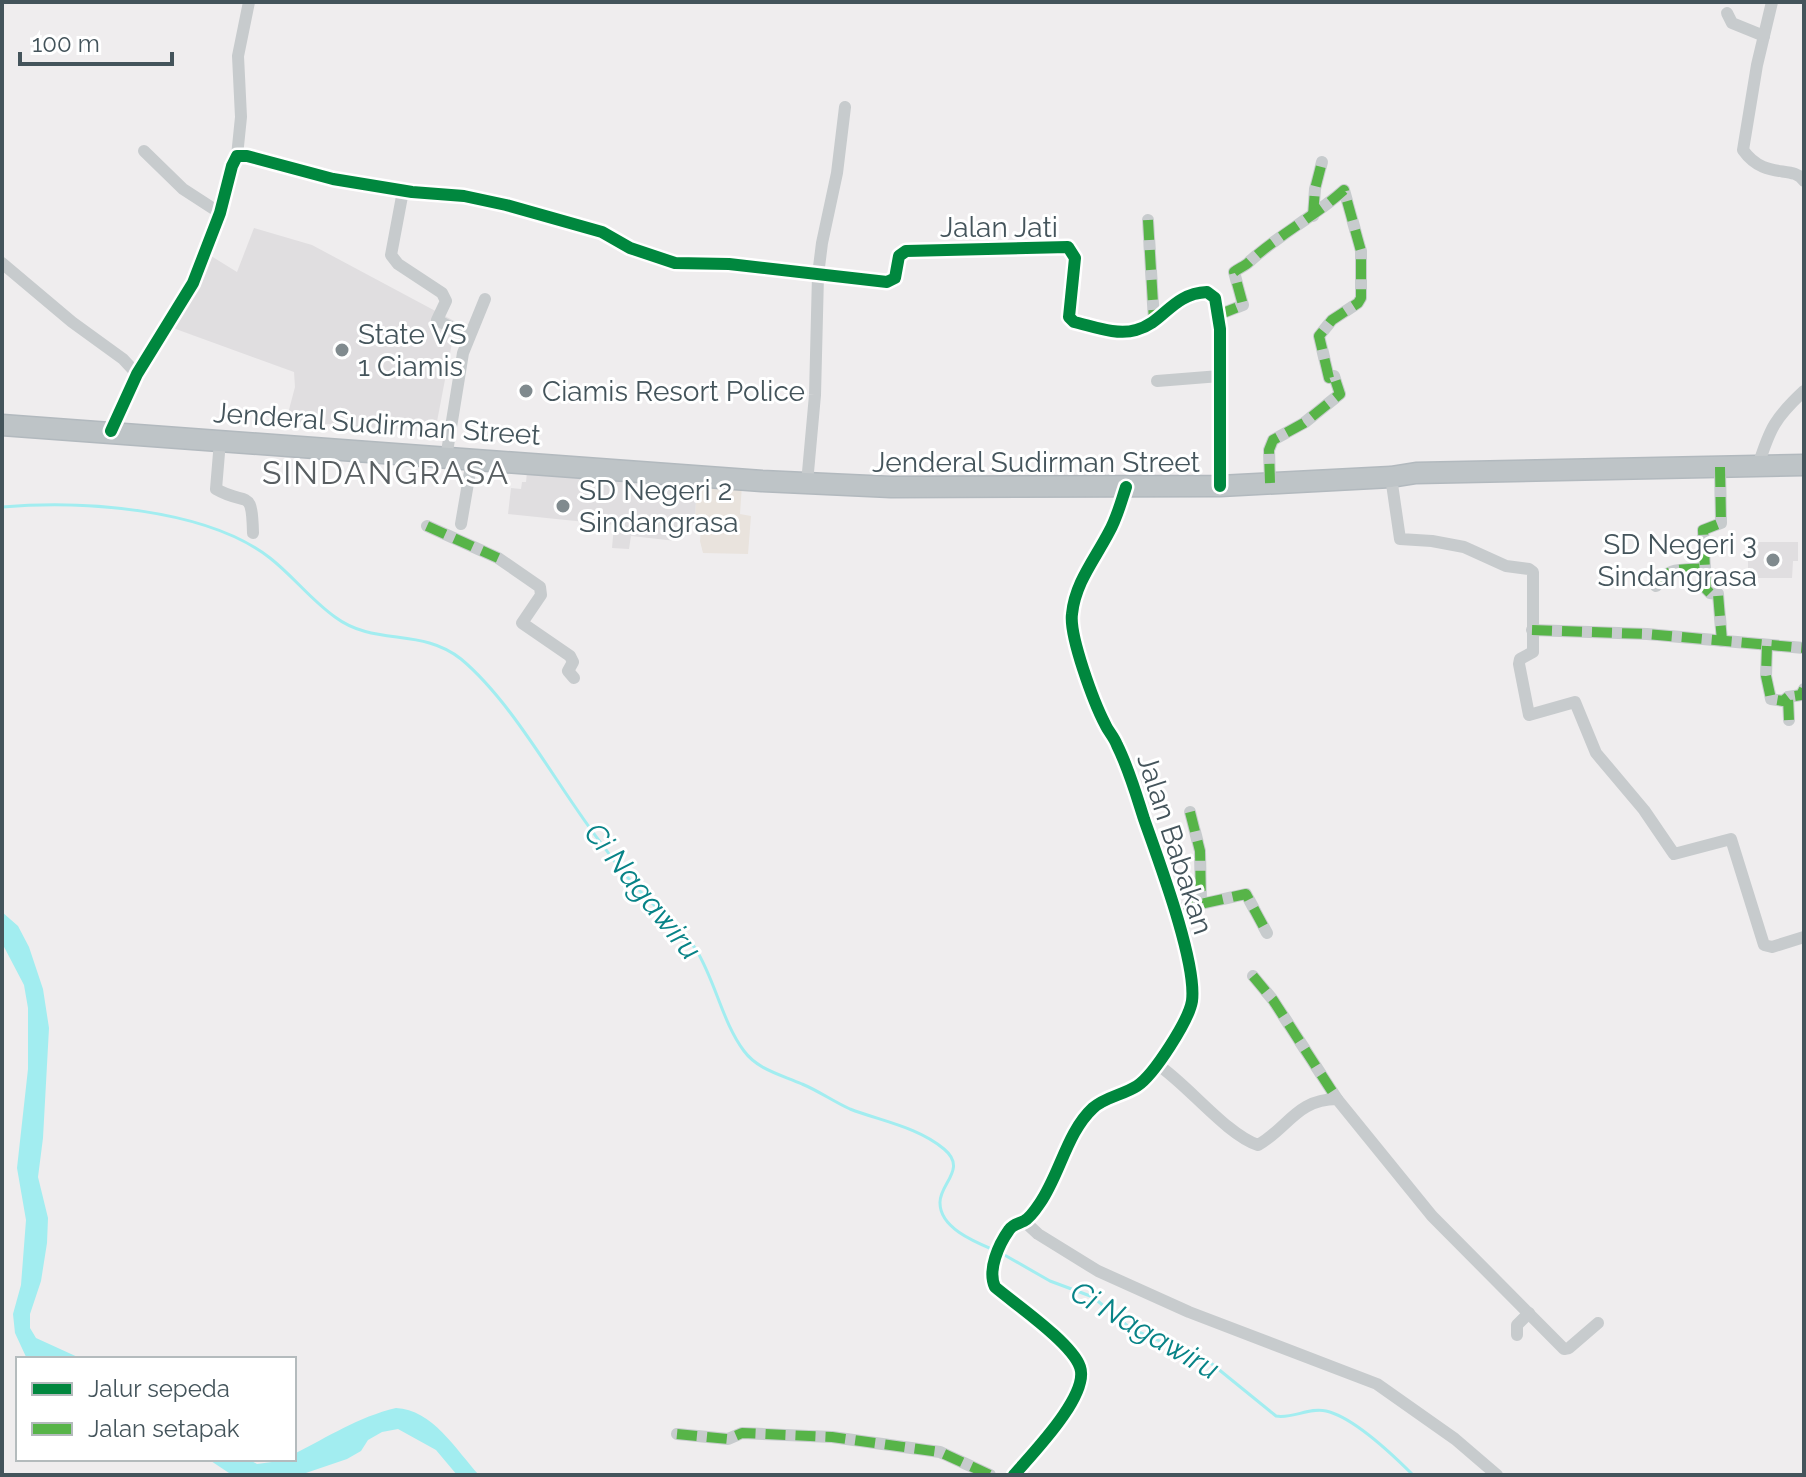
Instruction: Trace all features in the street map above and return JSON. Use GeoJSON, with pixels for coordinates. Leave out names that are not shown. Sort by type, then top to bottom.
{"type":"FeatureCollection","features":[{"type":"Feature","properties":{"kind":"highway","name":"Jenderal Sudirman Street"},"geometry":{"type":"LineString","coordinates":[[2,425],[807,483],[951,488],[1220,486],[1462,472],[1804,465]]}},
{"type":"Feature","properties":{"kind":"street"},"geometry":{"type":"LineString","coordinates":[[111,431],[137,374],[193,283],[220,213],[237,156],[241,117],[238,56],[249,2]]}},
{"type":"Feature","properties":{"kind":"street"},"geometry":{"type":"LineString","coordinates":[[1772,2],[1743,150],[1765,170],[1794,172],[1804,181]]}},
{"type":"Feature","properties":{"kind":"street"},"geometry":{"type":"LineString","coordinates":[[1727,13],[1732,23],[1764,36]]}},
{"type":"Feature","properties":{"kind":"street"},"geometry":{"type":"LineString","coordinates":[[807,483],[814,406],[818,275],[837,173],[845,107]]}},
{"type":"Feature","properties":{"kind":"street"},"geometry":{"type":"LineString","coordinates":[[144,151],[183,189],[220,213]]}},
{"type":"Feature","properties":{"kind":"street"},"geometry":{"type":"LineString","coordinates":[[237,156],[252,157],[333,179],[403,191],[464,196],[506,205],[602,232],[630,248],[675,263],[729,264],[818,275]]}},
{"type":"Feature","properties":{"kind":"street"},"geometry":{"type":"LineString","coordinates":[[1313,216],[1315,189],[1322,162]]}},
{"type":"Feature","properties":{"kind":"street"},"geometry":{"type":"LineString","coordinates":[[1220,486],[1218,315],[1243,305],[1234,272],[1344,190],[1361,251],[1361,298],[1332,320],[1319,336],[1326,370],[1329,378],[1334,376],[1340,394],[1304,423],[1273,440],[1269,450],[1270,483]]}},
{"type":"Feature","properties":{"kind":"street"},"geometry":{"type":"LineString","coordinates":[[403,191],[391,255],[398,264],[442,293],[446,301],[437,320],[469,337]]}},
{"type":"Feature","properties":{"kind":"street"},"geometry":{"type":"LineString","coordinates":[[1148,220],[1154,321]]}},
{"type":"Feature","properties":{"kind":"street","name":"Jalan Jati"},"geometry":{"type":"LineString","coordinates":[[818,275],[887,282],[895,278],[899,256],[906,251],[1068,247],[1075,258],[1068,303],[1071,320],[1118,332],[1137,330],[1154,321],[1177,301],[1199,292],[1212,295],[1218,315]]}},
{"type":"Feature","properties":{"kind":"street"},"geometry":{"type":"LineString","coordinates":[[2,263],[72,322],[123,359],[137,374]]}},
{"type":"Feature","properties":{"kind":"street"},"geometry":{"type":"LineString","coordinates":[[446,458],[463,353],[485,299]]}},
{"type":"Feature","properties":{"kind":"street"},"geometry":{"type":"LineString","coordinates":[[1157,381],[1220,376]]}},
{"type":"Feature","properties":{"kind":"street"},"geometry":{"type":"LineString","coordinates":[[1758,466],[1768,433],[1779,414],[1804,391]]}},
{"type":"Feature","properties":{"kind":"street"},"geometry":{"type":"LineString","coordinates":[[220,441],[216,489],[248,500],[252,505],[253,533]]}},
{"type":"Feature","properties":{"kind":"street"},"geometry":{"type":"LineString","coordinates":[[461,524],[472,460]]}},
{"type":"Feature","properties":{"kind":"street"},"geometry":{"type":"LineString","coordinates":[[1720,467],[1721,523],[1703,530],[1706,589],[1718,594],[1722,641]]}},
{"type":"Feature","properties":{"kind":"street"},"geometry":{"type":"LineString","coordinates":[[1391,477],[1400,539],[1464,547],[1506,566],[1531,570],[1535,579],[1533,652],[1519,661],[1529,715],[1575,702],[1596,753],[1644,810],[1674,854],[1731,839],[1764,945],[1772,947],[1804,937]]}},
{"type":"Feature","properties":{"kind":"street","name":"Jalan Babakan"},"geometry":{"type":"LineString","coordinates":[[1014,1475],[1061,1417],[1077,1391],[1082,1373],[1073,1356],[995,1287],[992,1276],[995,1261],[1011,1227],[1024,1221],[1054,1182],[1067,1151],[1090,1111],[1138,1085],[1158,1065],[1189,1010],[1192,997],[1189,969],[1174,910],[1128,768],[1116,740],[1104,724],[1071,625],[1080,587],[1090,562],[1109,534],[1126,487]]}},
{"type":"Feature","properties":{"kind":"street"},"geometry":{"type":"LineString","coordinates":[[427,526],[498,558],[540,587],[541,595],[518,620],[570,656],[573,662],[568,671],[574,678]]}},
{"type":"Feature","properties":{"kind":"street"},"geometry":{"type":"LineString","coordinates":[[1656,586],[1660,576],[1666,572],[1705,568]]}},
{"type":"Feature","properties":{"kind":"street"},"geometry":{"type":"LineString","coordinates":[[1532,630],[1647,634],[1804,648]]}},
{"type":"Feature","properties":{"kind":"street"},"geometry":{"type":"LineString","coordinates":[[1767,646],[1766,676],[1771,699],[1783,701],[1801,695],[1804,689]]}},
{"type":"Feature","properties":{"kind":"street"},"geometry":{"type":"LineString","coordinates":[[1788,697],[1789,720]]}},
{"type":"Feature","properties":{"kind":"street"},"geometry":{"type":"LineString","coordinates":[[1190,812],[1200,851],[1201,903]]}},
{"type":"Feature","properties":{"kind":"street"},"geometry":{"type":"LineString","coordinates":[[1174,910],[1246,894],[1267,933]]}},
{"type":"Feature","properties":{"kind":"street"},"geometry":{"type":"LineString","coordinates":[[1253,976],[1273,1000],[1337,1099],[1432,1216],[1564,1349],[1598,1323]]}},
{"type":"Feature","properties":{"kind":"street"},"geometry":{"type":"LineString","coordinates":[[1158,1065],[1251,1143],[1258,1145],[1303,1107],[1318,1101],[1337,1099]]}},
{"type":"Feature","properties":{"kind":"street"},"geometry":{"type":"LineString","coordinates":[[1024,1221],[1038,1234],[1089,1267],[1189,1312],[1377,1384],[1455,1439],[1497,1475]]}},
{"type":"Feature","properties":{"kind":"street"},"geometry":{"type":"LineString","coordinates":[[1517,1335],[1517,1325],[1529,1313]]}},
{"type":"Feature","properties":{"kind":"street"},"geometry":{"type":"LineString","coordinates":[[677,1434],[726,1439],[742,1433],[832,1437],[940,1452],[990,1475]]}},
{"type":"Feature","properties":{"kind":"shaded area","name":"State VS 1 Ciamis"},"geometry":{"type":"Polygon","coordinates":[[[254,228],[312,245],[456,322],[435,432],[286,421],[295,387],[294,372],[173,328],[203,251],[237,272],[254,228]]]}},
{"type":"Feature","properties":{"kind":"shaded area"},"geometry":{"type":"Polygon","coordinates":[[[527,472],[697,486],[695,515],[678,514],[676,541],[631,536],[629,549],[612,548],[614,525],[508,514],[511,488],[521,489],[527,472]]]}},
{"type":"Feature","properties":{"kind":"shaded area"},"geometry":{"type":"Polygon","coordinates":[[[697,482],[742,485],[740,514],[751,516],[748,554],[703,553],[700,541],[702,516],[695,515],[697,482]]]}},
{"type":"Feature","properties":{"kind":"shaded area","name":"SD Negeri 3 Sindangrasa"},"geometry":{"type":"Polygon","coordinates":[[[1748,542],[1798,542],[1798,561],[1793,561],[1792,578],[1748,578],[1748,542]]]}},
{"type":"Feature","properties":{"kind":"water"},"geometry":{"type":"Polygon","coordinates":[[[2,912],[18,926],[29,947],[43,989],[49,1028],[38,1177],[48,1218],[47,1243],[41,1281],[30,1314],[30,1328],[36,1338],[78,1357],[26,1357],[15,1333],[13,1314],[21,1285],[26,1220],[17,1168],[28,1069],[28,1008],[24,985],[2,943],[2,912]]]}},
{"type":"Feature","properties":{"kind":"water"},"geometry":{"type":"Polygon","coordinates":[[[396,1408],[421,1415],[442,1432],[479,1475],[457,1475],[436,1450],[398,1429],[382,1432],[368,1440],[361,1451],[347,1459],[300,1475],[232,1475],[211,1461],[252,1461],[257,1464],[296,1461],[296,1453],[369,1417],[396,1408]]]}},
{"type":"Feature","properties":{"kind":"waterway","name":"Ci Nagawiru"},"geometry":{"type":"LineString","coordinates":[[2,507],[105,507],[178,518],[212,528],[243,541],[270,558],[326,610],[350,626],[366,632],[430,643],[461,659],[500,699],[621,869],[694,946],[730,1028],[750,1058],[844,1106],[934,1141],[951,1156],[953,1163],[940,1203],[946,1220],[960,1233],[994,1250]]}},
{"type":"Feature","properties":{"kind":"waterway","name":"Ci Nagawiru"},"geometry":{"type":"LineString","coordinates":[[1001,1253],[1050,1281],[1093,1297],[1130,1328],[1212,1364],[1276,1416],[1320,1410],[1337,1415],[1372,1438],[1413,1475]]}},
{"type":"Feature","properties":{"kind":"marked path"},"geometry":{"type":"LineString","coordinates":[[1313,216],[1315,189],[1322,162]]}},
{"type":"Feature","properties":{"kind":"marked path"},"geometry":{"type":"LineString","coordinates":[[1218,315],[1243,305],[1234,272],[1344,190],[1361,251],[1361,298],[1332,320],[1319,336],[1329,378],[1334,376],[1340,394],[1304,423],[1273,440],[1269,450],[1270,483]]}},
{"type":"Feature","properties":{"kind":"marked path"},"geometry":{"type":"LineString","coordinates":[[1148,220],[1154,321]]}},
{"type":"Feature","properties":{"kind":"marked path"},"geometry":{"type":"LineString","coordinates":[[1720,467],[1721,523],[1703,530],[1706,589],[1718,594],[1722,641]]}},
{"type":"Feature","properties":{"kind":"marked path"},"geometry":{"type":"LineString","coordinates":[[427,526],[498,558]]}},
{"type":"Feature","properties":{"kind":"marked path"},"geometry":{"type":"LineString","coordinates":[[1656,586],[1670,572],[1705,568]]}},
{"type":"Feature","properties":{"kind":"marked path"},"geometry":{"type":"LineString","coordinates":[[1532,630],[1647,634],[1804,648]]}},
{"type":"Feature","properties":{"kind":"marked path"},"geometry":{"type":"LineString","coordinates":[[1767,646],[1766,676],[1771,699],[1783,701],[1788,697]]}},
{"type":"Feature","properties":{"kind":"marked path"},"geometry":{"type":"LineString","coordinates":[[1789,720],[1788,697],[1801,695],[1804,689]]}},
{"type":"Feature","properties":{"kind":"marked path"},"geometry":{"type":"LineString","coordinates":[[1190,812],[1200,851],[1201,903]]}},
{"type":"Feature","properties":{"kind":"marked path"},"geometry":{"type":"LineString","coordinates":[[1174,910],[1246,894],[1267,933]]}},
{"type":"Feature","properties":{"kind":"marked path"},"geometry":{"type":"LineString","coordinates":[[1253,976],[1273,1000],[1337,1099]]}},
{"type":"Feature","properties":{"kind":"marked path"},"geometry":{"type":"LineString","coordinates":[[677,1434],[728,1439],[742,1433],[832,1437],[940,1452],[990,1475]]}},
{"type":"Feature","properties":{"kind":"cycle path"},"geometry":{"type":"LineString","coordinates":[[111,431],[137,374],[193,283],[220,213],[232,166],[237,156],[247,156],[333,179],[412,192],[464,196],[506,205],[602,232],[630,248],[675,263],[729,264],[887,282],[895,278],[899,256],[906,251],[1068,247],[1075,258],[1069,317],[1074,322],[1113,331],[1129,332],[1146,326],[1176,303],[1207,292],[1215,298],[1220,329],[1220,486]]}},
{"type":"Feature","properties":{"kind":"cycle path"},"geometry":{"type":"LineString","coordinates":[[1014,1475],[1058,1424],[1081,1379],[1080,1367],[1066,1347],[995,1287],[992,1273],[998,1250],[1011,1228],[1028,1218],[1040,1203],[1084,1118],[1098,1104],[1132,1089],[1144,1080],[1178,1033],[1192,1001],[1189,962],[1175,910],[1129,772],[1089,686],[1072,624],[1077,592],[1112,527],[1126,487]]}},
{"type":"Feature","properties":{"kind":"place","name":"State VS 1 Ciamis"},"geometry":{"type":"Point","coordinates":[342,350]}},
{"type":"Feature","properties":{"kind":"place","name":"Ciamis Resort Police"},"geometry":{"type":"Point","coordinates":[526,391]}},
{"type":"Feature","properties":{"kind":"place","name":"SD Negeri 2 Sindangrasa"},"geometry":{"type":"Point","coordinates":[563,506]}},
{"type":"Feature","properties":{"kind":"place","name":"SD Negeri 3 Sindangrasa"},"geometry":{"type":"Point","coordinates":[1773,560]}},
{"type":"Feature","properties":{"kind":"district","name":"SINDANGRASA"},"geometry":{"type":"Point","coordinates":[386,472]}}]}
